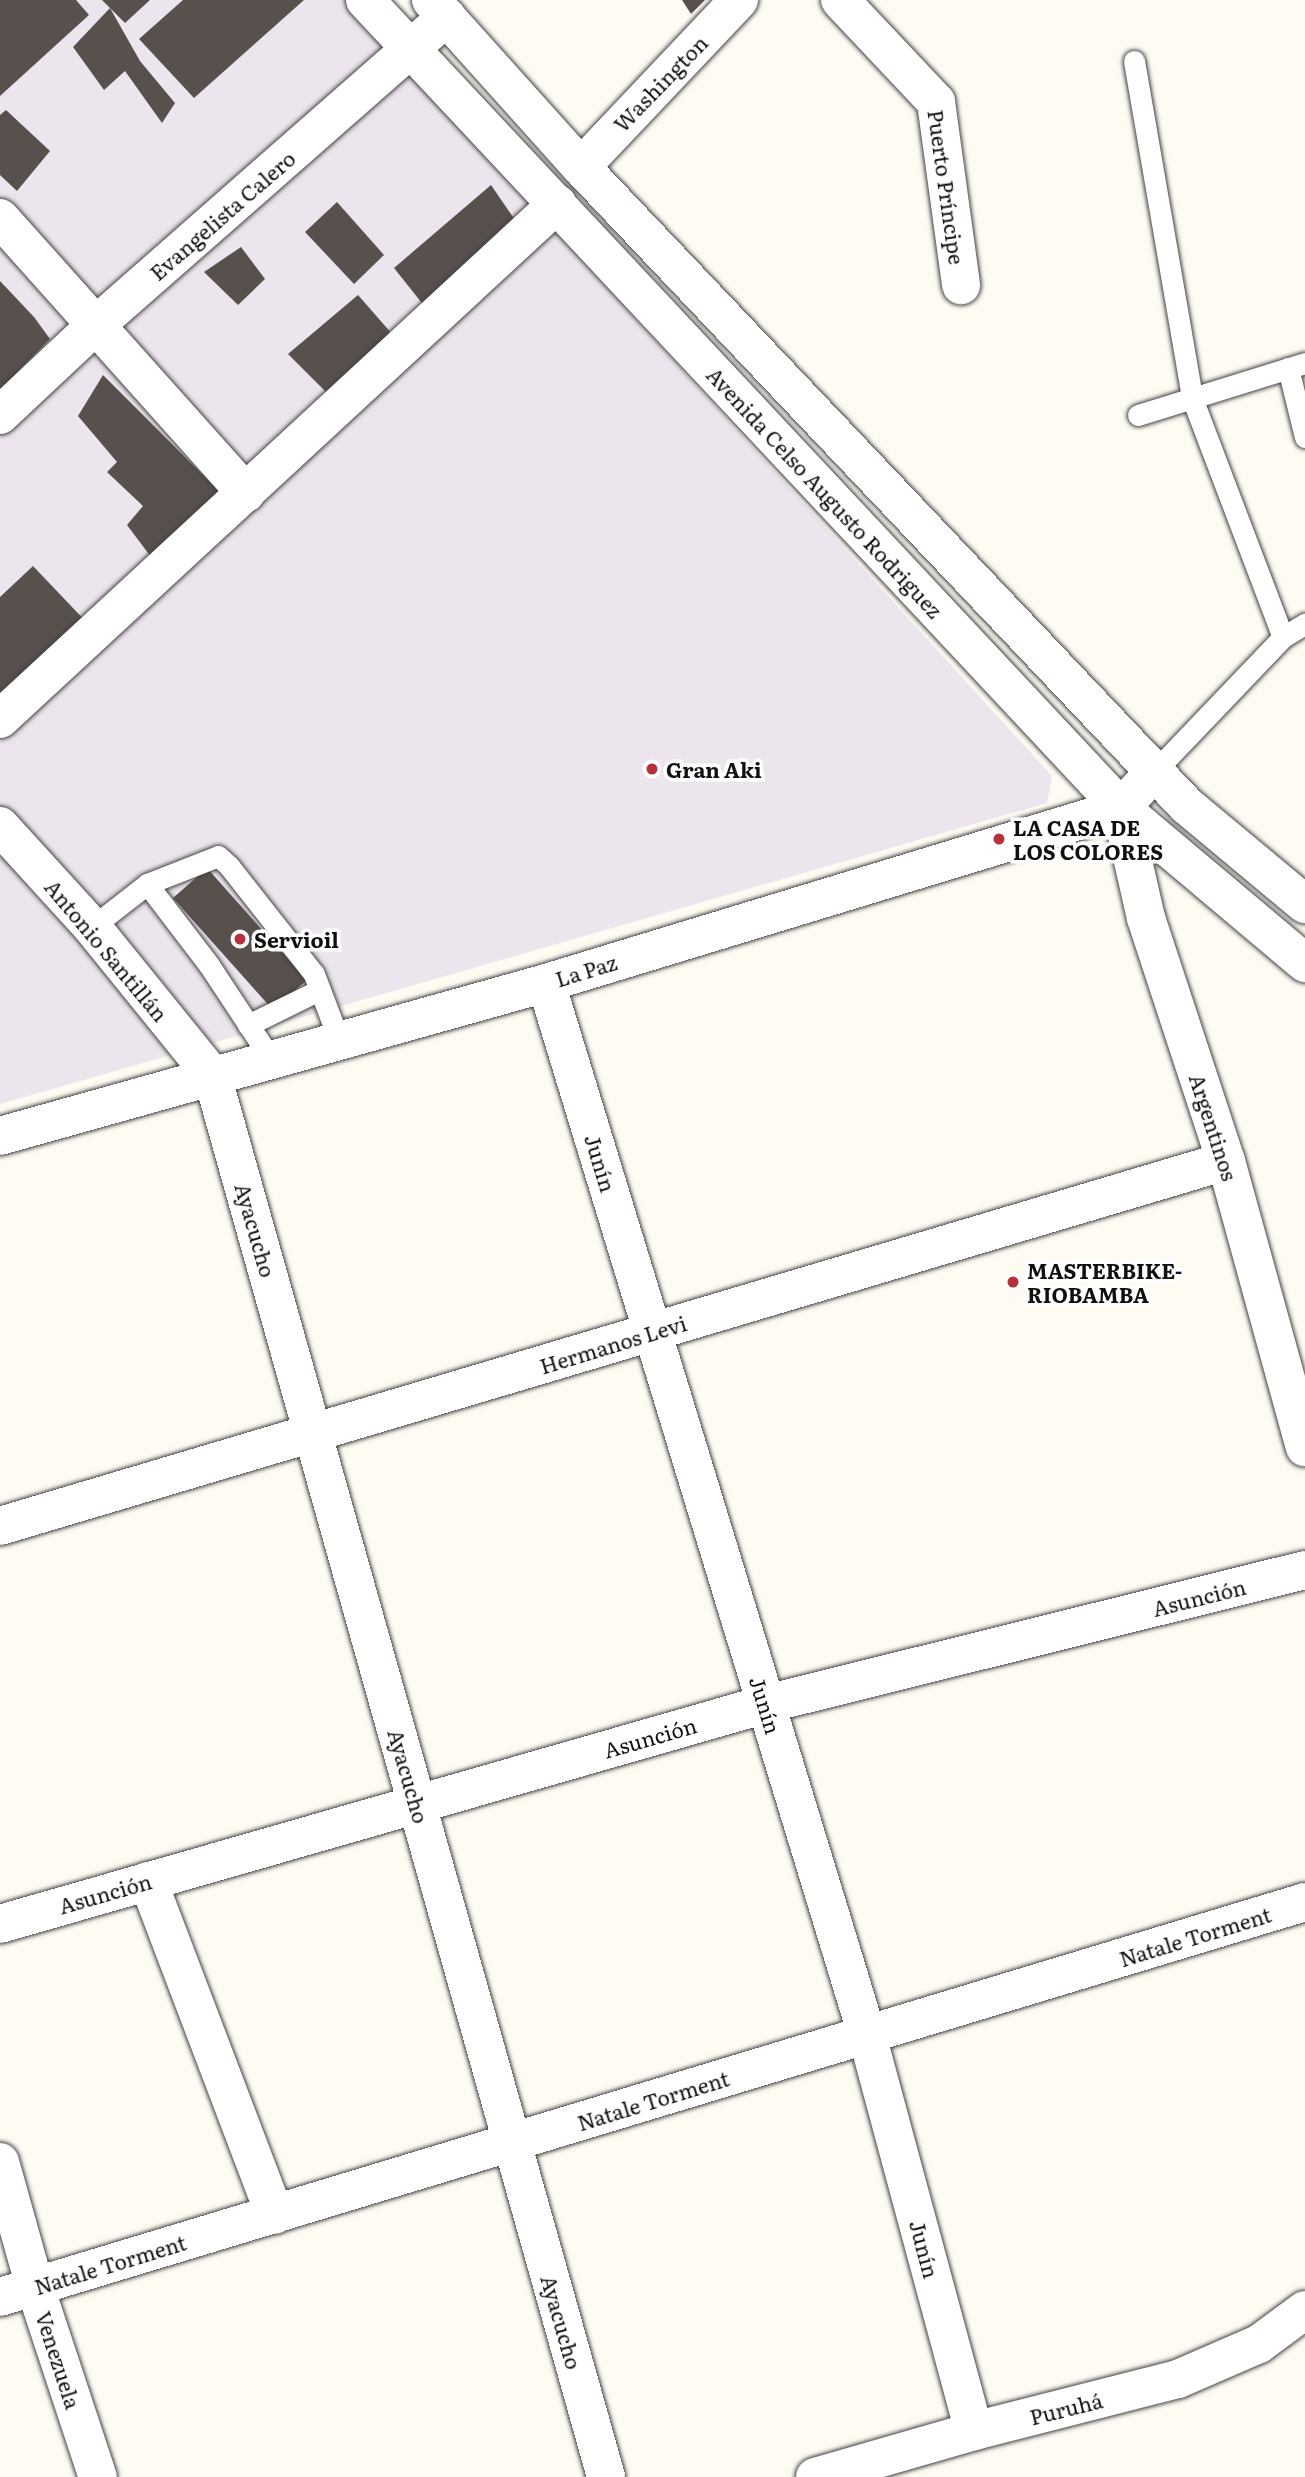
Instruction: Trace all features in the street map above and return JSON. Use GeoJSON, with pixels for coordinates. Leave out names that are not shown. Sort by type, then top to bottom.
{"type":"FeatureCollection","features":[{"type":"Feature","properties":{"kind":"street","name":"Avenida Celso Augusto Rodriguez"},"geometry":{"type":"LineString","coordinates":[[365,0],[1121,808],[1305,963]]}},
{"type":"Feature","properties":{"kind":"street","name":"Washington"},"geometry":{"type":"LineString","coordinates":[[581,167],[740,0]]}},
{"type":"Feature","properties":{"kind":"street","name":"Puerto Príncipe"},"geometry":{"type":"LineString","coordinates":[[839,0],[936,102],[961,285]]}},
{"type":"Feature","properties":{"kind":"street","name":"Evangelista Calero"},"geometry":{"type":"LineString","coordinates":[[0,415],[96,326],[411,49],[439,9]]}},
{"type":"Feature","properties":{"kind":"street"},"geometry":{"type":"LineString","coordinates":[[439,9],[581,167],[1154,772],[1186,805],[1305,904]]}},
{"type":"Feature","properties":{"kind":"street"},"geometry":{"type":"LineString","coordinates":[[0,719],[557,204]]}},
{"type":"Feature","properties":{"kind":"street"},"geometry":{"type":"LineString","coordinates":[[0,218],[246,493]]}},
{"type":"Feature","properties":{"kind":"street"},"geometry":{"type":"LineString","coordinates":[[1121,808],[1154,772]]}},
{"type":"Feature","properties":{"kind":"street","name":"La Paz"},"geometry":{"type":"LineString","coordinates":[[0,1136],[545,983],[1121,808]]}},
{"type":"Feature","properties":{"kind":"street","name":"Argentinos"},"geometry":{"type":"LineString","coordinates":[[1121,808],[1146,918],[1226,1161],[1305,1447]]}},
{"type":"Feature","properties":{"kind":"street","name":"Antonio Santillán"},"geometry":{"type":"LineString","coordinates":[[0,826],[92,927],[212,1075]]}},
{"type":"Feature","properties":{"kind":"street","name":"Junín"},"geometry":{"type":"LineString","coordinates":[[545,983],[867,2035],[974,2431]]}},
{"type":"Feature","properties":{"kind":"street","name":"Ayacucho"},"geometry":{"type":"LineString","coordinates":[[212,1075],[606,2477]]}},
{"type":"Feature","properties":{"kind":"street","name":"Hermanos Levi"},"geometry":{"type":"LineString","coordinates":[[0,1525],[1226,1161]]}},
{"type":"Feature","properties":{"kind":"street","name":"Asunción"},"geometry":{"type":"LineString","coordinates":[[0,1924],[417,1802],[766,1704],[1305,1570]]}},
{"type":"Feature","properties":{"kind":"street"},"geometry":{"type":"LineString","coordinates":[[148,1881],[275,2215]]}},
{"type":"Feature","properties":{"kind":"street","name":"Natale Torment"},"geometry":{"type":"LineString","coordinates":[[18,2292],[1305,1902]]}},
{"type":"Feature","properties":{"kind":"street","name":"Venezuela"},"geometry":{"type":"LineString","coordinates":[[0,2162],[18,2292],[98,2477]]}},
{"type":"Feature","properties":{"kind":"street","name":"Puruhá"},"geometry":{"type":"LineString","coordinates":[[815,2477],[974,2431],[1178,2379],[1259,2344],[1305,2310]]}},
{"type":"Feature","properties":{"kind":"lane"},"geometry":{"type":"LineString","coordinates":[[1134,61],[1192,398],[1283,637]]}},
{"type":"Feature","properties":{"kind":"lane"},"geometry":{"type":"LineString","coordinates":[[1138,415],[1297,365],[1305,437]]}},
{"type":"Feature","properties":{"kind":"lane"},"geometry":{"type":"LineString","coordinates":[[1154,772],[1283,637],[1305,624]]}},
{"type":"Feature","properties":{"kind":"lane"},"geometry":{"type":"LineString","coordinates":[[92,927],[147,884],[218,856],[229,866],[314,974],[339,1040]]}},
{"type":"Feature","properties":{"kind":"lane"},"geometry":{"type":"LineString","coordinates":[[147,884],[209,965],[271,1059]]}},
{"type":"Feature","properties":{"kind":"lane"},"geometry":{"type":"LineString","coordinates":[[248,1025],[319,990]]}},
{"type":"Feature","properties":{"kind":"shaded area"},"geometry":{"type":"Polygon","coordinates":[[[0,0],[345,0],[1052,776],[1047,803],[0,1104],[0,0]]]}},
{"type":"Feature","properties":{"kind":"building"},"geometry":{"type":"Polygon","coordinates":[[[0,0],[76,0],[89,15],[0,96],[0,0]]]}},
{"type":"Feature","properties":{"kind":"building"},"geometry":{"type":"Polygon","coordinates":[[[102,0],[150,0],[125,23],[102,0]]]}},
{"type":"Feature","properties":{"kind":"building"},"geometry":{"type":"Polygon","coordinates":[[[183,0],[304,0],[194,98],[139,39],[183,0]]]}},
{"type":"Feature","properties":{"kind":"building"},"geometry":{"type":"Polygon","coordinates":[[[682,0],[705,0],[691,14],[682,0]]]}},
{"type":"Feature","properties":{"kind":"building"},"geometry":{"type":"Polygon","coordinates":[[[110,8],[140,61],[175,103],[162,123],[125,71],[104,90],[73,47],[110,8]]]}},
{"type":"Feature","properties":{"kind":"building"},"geometry":{"type":"Polygon","coordinates":[[[6,110],[50,151],[17,191],[0,175],[0,115],[6,110]]]}},
{"type":"Feature","properties":{"kind":"building"},"geometry":{"type":"Polygon","coordinates":[[[491,185],[524,233],[429,312],[394,268],[491,185]]]}},
{"type":"Feature","properties":{"kind":"building"},"geometry":{"type":"Polygon","coordinates":[[[337,202],[384,255],[354,284],[305,232],[337,202]]]}},
{"type":"Feature","properties":{"kind":"building"},"geometry":{"type":"Polygon","coordinates":[[[241,247],[265,279],[238,305],[204,272],[241,247]]]}},
{"type":"Feature","properties":{"kind":"building"},"geometry":{"type":"Polygon","coordinates":[[[0,281],[34,317],[50,339],[0,390],[0,281]]]}},
{"type":"Feature","properties":{"kind":"building"},"geometry":{"type":"Polygon","coordinates":[[[358,295],[400,343],[333,399],[288,354],[358,295]]]}},
{"type":"Feature","properties":{"kind":"building"},"geometry":{"type":"Polygon","coordinates":[[[103,375],[229,501],[160,569],[127,525],[143,506],[107,472],[117,462],[78,416],[103,375]]]}},
{"type":"Feature","properties":{"kind":"building"},"geometry":{"type":"Polygon","coordinates":[[[33,566],[92,628],[0,714],[0,597],[33,566]]]}},
{"type":"Feature","properties":{"kind":"building","name":"Servioil"},"geometry":{"type":"Polygon","coordinates":[[[207,868],[307,980],[273,1010],[173,898],[207,868]]]}},
{"type":"Feature","properties":{"kind":"place","name":"Gran Aki"},"geometry":{"type":"Point","coordinates":[652,769]}},
{"type":"Feature","properties":{"kind":"place","name":"LA CASA DE LOS COLORES"},"geometry":{"type":"Point","coordinates":[999,839]}},
{"type":"Feature","properties":{"kind":"place","name":"Servioil"},"geometry":{"type":"Point","coordinates":[240,939]}},
{"type":"Feature","properties":{"kind":"place","name":"MASTERBIKE- RIOBAMBA"},"geometry":{"type":"Point","coordinates":[1013,1282]}}]}
